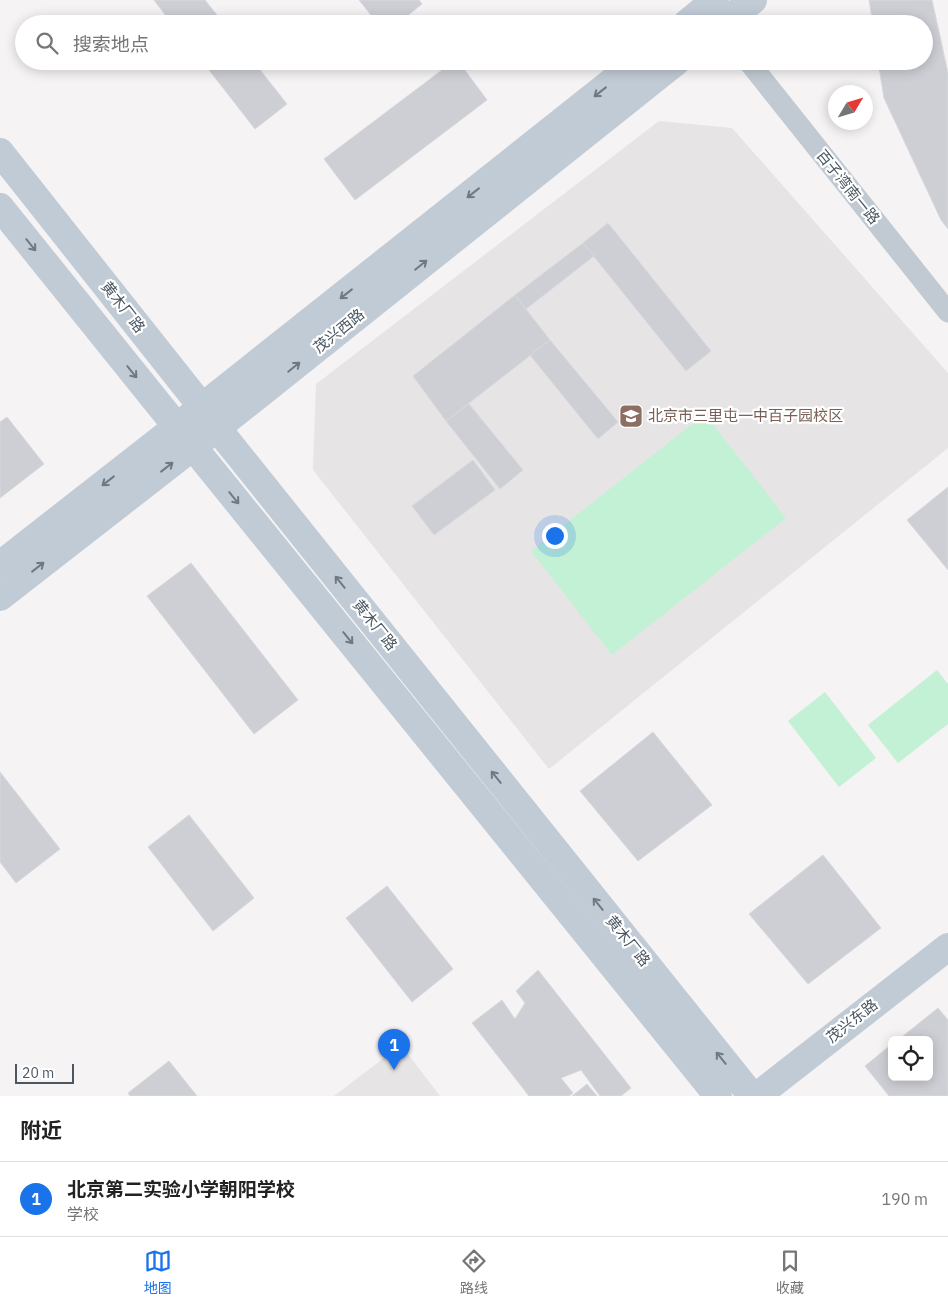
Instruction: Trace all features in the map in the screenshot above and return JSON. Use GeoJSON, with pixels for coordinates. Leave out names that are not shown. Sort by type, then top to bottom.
{"type":"FeatureCollection","features":[{"type":"Feature","properties":{"kind":"main road"},"geometry":{"type":"LineString","coordinates":[[708,13],[753,0]]}},
{"type":"Feature","properties":{"kind":"main road","name":"茂兴西路"},"geometry":{"type":"LineString","coordinates":[[210,418],[627,70]]}},
{"type":"Feature","properties":{"kind":"main road","name":"茂兴西路"},"geometry":{"type":"LineString","coordinates":[[0,565],[185,437],[664,70]]}},
{"type":"Feature","properties":{"kind":"main road","name":"黄木厂路"},"geometry":{"type":"LineString","coordinates":[[0,152],[752,1096]]}},
{"type":"Feature","properties":{"kind":"main road"},"geometry":{"type":"LineString","coordinates":[[0,207],[718,1096]]}},
{"type":"Feature","properties":{"kind":"main road","name":"茂兴西路"},"geometry":{"type":"LineString","coordinates":[[0,597],[185,437]]}},
{"type":"Feature","properties":{"kind":"main road","name":"茂兴东路"},"geometry":{"type":"LineString","coordinates":[[756,1096],[948,947]]}},
{"type":"Feature","properties":{"kind":"street","name":"百子湾南一路"},"geometry":{"type":"LineString","coordinates":[[755,70],[948,312]]}},
{"type":"Feature","properties":{"kind":"shaded area","name":"北京市三里屯一中百子园校区"},"geometry":{"type":"Polygon","coordinates":[[[659,121],[732,128],[948,373],[948,448],[549,769],[313,470],[316,384],[659,121]]]}},
{"type":"Feature","properties":{"kind":"shaded area"},"geometry":{"type":"Polygon","coordinates":[[[401,1045],[440,1096],[334,1096],[401,1045]]]}},
{"type":"Feature","properties":{"kind":"green space"},"geometry":{"type":"Polygon","coordinates":[[[705,414],[786,518],[612,655],[531,551],[705,414]]]}},
{"type":"Feature","properties":{"kind":"green space"},"geometry":{"type":"Polygon","coordinates":[[[937,670],[948,684],[948,724],[898,763],[868,725],[937,670]]]}},
{"type":"Feature","properties":{"kind":"green space"},"geometry":{"type":"Polygon","coordinates":[[[825,692],[876,758],[839,787],[788,721],[825,692]]]}},
{"type":"Feature","properties":{"kind":"building"},"geometry":{"type":"Polygon","coordinates":[[[154,0],[205,0],[217,15],[165,15],[154,0]]]}},
{"type":"Feature","properties":{"kind":"building"},"geometry":{"type":"Polygon","coordinates":[[[359,0],[419,0],[422,4],[408,15],[371,15],[359,0]]]}},
{"type":"Feature","properties":{"kind":"building"},"geometry":{"type":"Polygon","coordinates":[[[869,0],[932,0],[948,73],[948,229],[941,220],[884,98],[879,70],[933,70],[933,15],[872,15],[869,0]]]}},
{"type":"Feature","properties":{"kind":"building"},"geometry":{"type":"Polygon","coordinates":[[[209,70],[260,70],[287,104],[255,129],[209,70]]]}},
{"type":"Feature","properties":{"kind":"building"},"geometry":{"type":"Polygon","coordinates":[[[442,70],[465,70],[487,100],[355,200],[324,159],[442,70]]]}},
{"type":"Feature","properties":{"kind":"building"},"geometry":{"type":"Polygon","coordinates":[[[608,223],[711,351],[686,371],[583,243],[608,223]]]}},
{"type":"Feature","properties":{"kind":"building"},"geometry":{"type":"Polygon","coordinates":[[[583,243],[594,256],[526,309],[515,295],[583,243]]]}},
{"type":"Feature","properties":{"kind":"building"},"geometry":{"type":"Polygon","coordinates":[[[515,295],[550,340],[446,421],[413,376],[515,295]]]}},
{"type":"Feature","properties":{"kind":"building"},"geometry":{"type":"Polygon","coordinates":[[[550,340],[618,422],[598,439],[530,355],[550,340]]]}},
{"type":"Feature","properties":{"kind":"building"},"geometry":{"type":"Polygon","coordinates":[[[469,404],[523,470],[500,489],[446,421],[469,404]]]}},
{"type":"Feature","properties":{"kind":"building"},"geometry":{"type":"Polygon","coordinates":[[[7,417],[44,464],[0,498],[0,422],[7,417]]]}},
{"type":"Feature","properties":{"kind":"building"},"geometry":{"type":"Polygon","coordinates":[[[473,460],[495,490],[434,535],[412,506],[473,460]]]}},
{"type":"Feature","properties":{"kind":"building"},"geometry":{"type":"Polygon","coordinates":[[[948,487],[948,570],[907,520],[948,487]]]}},
{"type":"Feature","properties":{"kind":"building"},"geometry":{"type":"Polygon","coordinates":[[[191,563],[298,700],[254,734],[147,596],[191,563]]]}},
{"type":"Feature","properties":{"kind":"building"},"geometry":{"type":"Polygon","coordinates":[[[653,732],[712,805],[638,861],[580,791],[653,732]]]}},
{"type":"Feature","properties":{"kind":"building"},"geometry":{"type":"Polygon","coordinates":[[[0,772],[60,849],[16,883],[0,862],[0,772]]]}},
{"type":"Feature","properties":{"kind":"building"},"geometry":{"type":"Polygon","coordinates":[[[189,815],[254,898],[213,931],[148,847],[189,815]]]}},
{"type":"Feature","properties":{"kind":"building"},"geometry":{"type":"Polygon","coordinates":[[[823,855],[881,928],[808,984],[749,914],[823,855]]]}},
{"type":"Feature","properties":{"kind":"building"},"geometry":{"type":"Polygon","coordinates":[[[387,886],[453,969],[412,1002],[346,918],[387,886]]]}},
{"type":"Feature","properties":{"kind":"building"},"geometry":{"type":"Polygon","coordinates":[[[538,970],[631,1088],[621,1096],[600,1096],[581,1070],[561,1078],[573,1093],[569,1096],[529,1096],[472,1023],[502,1000],[515,1019],[525,1003],[516,991],[538,970]]]}},
{"type":"Feature","properties":{"kind":"building"},"geometry":{"type":"Polygon","coordinates":[[[938,1008],[948,1020],[948,1096],[889,1096],[865,1066],[888,1047],[888,1081],[933,1081],[933,1036],[903,1036],[938,1008]]]}},
{"type":"Feature","properties":{"kind":"building"},"geometry":{"type":"Polygon","coordinates":[[[169,1061],[197,1096],[130,1096],[128,1093],[169,1061]]]}},
{"type":"Feature","properties":{"kind":"building"},"geometry":{"type":"Polygon","coordinates":[[[587,1084],[597,1096],[572,1096],[587,1084]]]}},
{"type":"Feature","properties":{"kind":"place","name":"北京市三里屯一中百子园校区"},"geometry":{"type":"Point","coordinates":[631,416]}},
{"type":"Feature","properties":{"kind":"place","name":"北京第二实验小学朝阳学校"},"geometry":{"type":"Point","coordinates":[394,1070]}}]}
